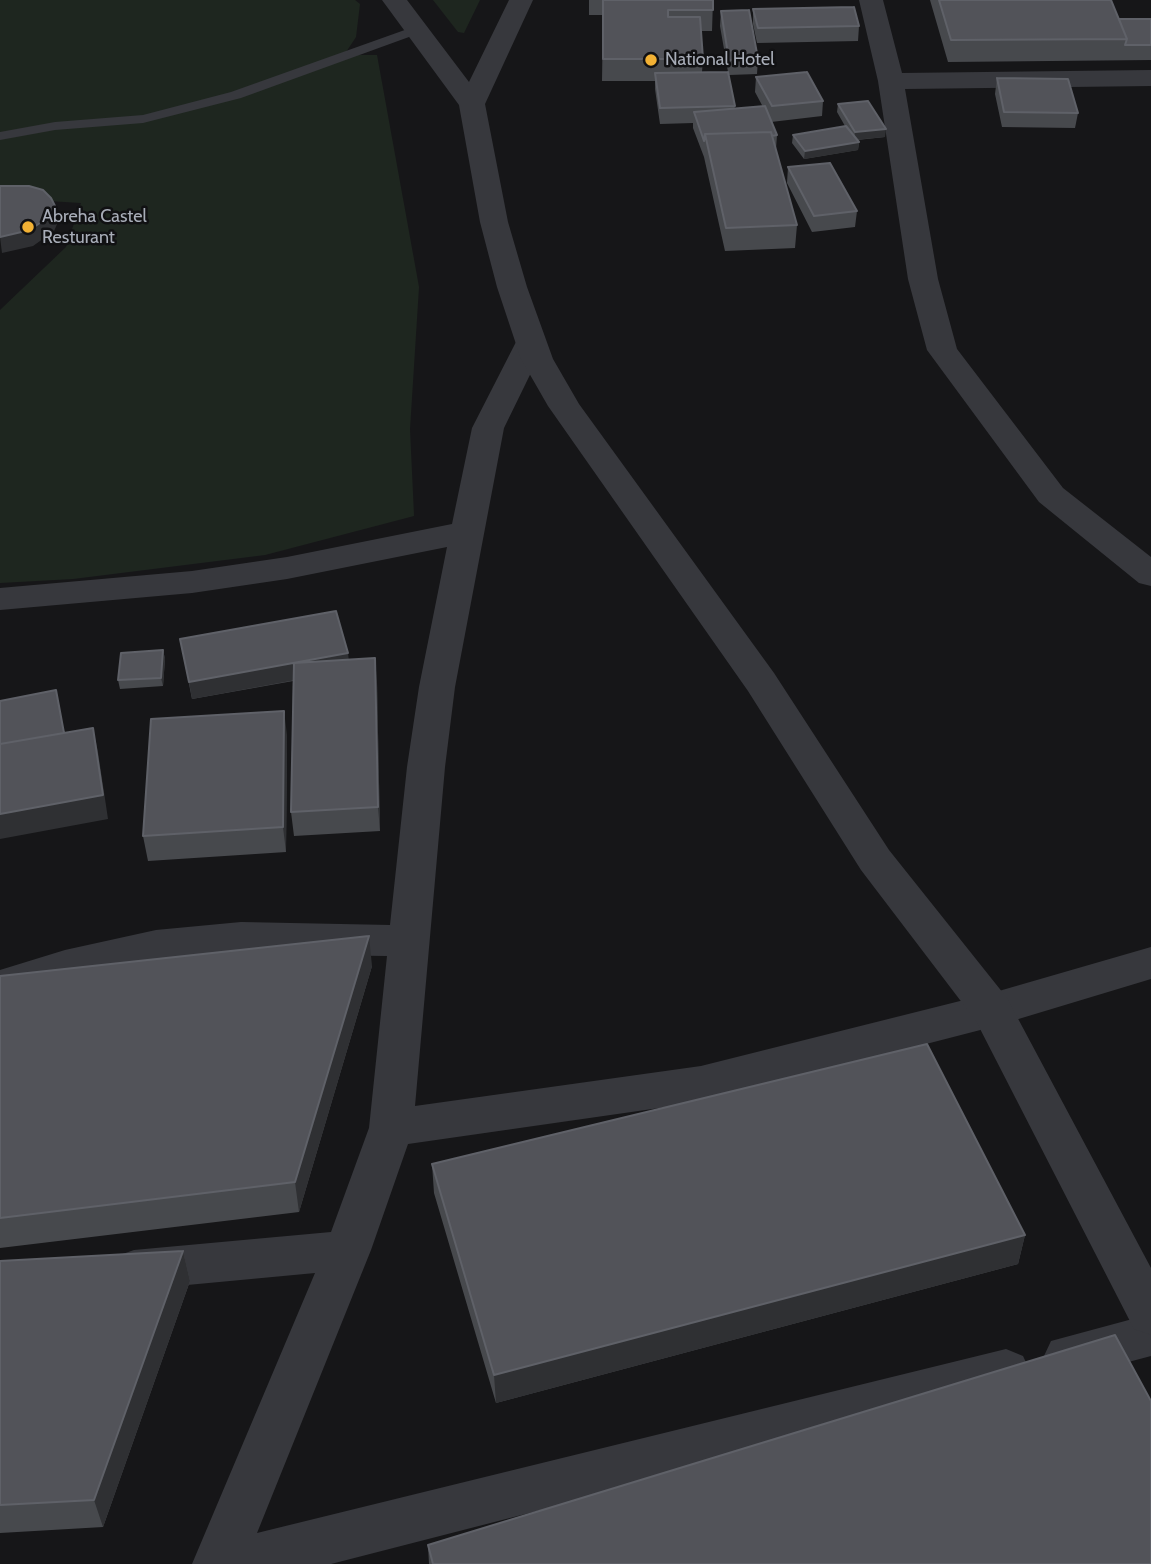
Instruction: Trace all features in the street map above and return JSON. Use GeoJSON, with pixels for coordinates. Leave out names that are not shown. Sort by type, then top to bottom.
{"type":"FeatureCollection","features":[{"type":"Feature","properties":{"kind":"street"},"geometry":{"type":"LineString","coordinates":[[394,0],[472,104],[494,222],[537,359],[564,407],[761,682],[875,860],[992,1010],[1151,1314]]}},
{"type":"Feature","properties":{"kind":"street"},"geometry":{"type":"LineString","coordinates":[[472,104],[521,0]]}},
{"type":"Feature","properties":{"kind":"street"},"geometry":{"type":"LineString","coordinates":[[871,0],[891,81],[923,279],[942,350],[1051,495],[1151,575]]}},
{"type":"Feature","properties":{"kind":"street"},"geometry":{"type":"LineString","coordinates":[[891,81],[1151,78]]}},
{"type":"Feature","properties":{"kind":"street"},"geometry":{"type":"LineString","coordinates":[[218,1564],[348,1250],[391,1128],[435,701],[488,428],[531,342]]}},
{"type":"Feature","properties":{"kind":"street"},"geometry":{"type":"LineString","coordinates":[[0,599],[192,582],[287,568],[467,532]]}},
{"type":"Feature","properties":{"kind":"street"},"geometry":{"type":"LineString","coordinates":[[0,986],[65,966],[156,946],[242,938],[409,941]]}},
{"type":"Feature","properties":{"kind":"street"},"geometry":{"type":"LineString","coordinates":[[391,1128],[701,1084],[992,1010],[1151,963]]}},
{"type":"Feature","properties":{"kind":"street"},"geometry":{"type":"LineString","coordinates":[[97,1273],[348,1250]]}},
{"type":"Feature","properties":{"kind":"street"},"geometry":{"type":"LineString","coordinates":[[233,1564],[1151,1335]]}},
{"type":"Feature","properties":{"kind":"lane"},"geometry":{"type":"LineString","coordinates":[[0,136],[55,126],[143,119],[236,95],[416,30]]}},
{"type":"Feature","properties":{"kind":"shaded area"},"geometry":{"type":"Polygon","coordinates":[[[0,0],[355,0],[360,4],[356,37],[344,55],[377,55],[419,287],[410,429],[414,516],[265,555],[73,579],[0,583],[0,310],[66,247],[81,203],[0,198],[0,0]]]}},
{"type":"Feature","properties":{"kind":"shaded area"},"geometry":{"type":"Polygon","coordinates":[[[433,0],[480,0],[464,33],[458,32],[433,0]]]}},
{"type":"Feature","properties":{"kind":"building","name":"National Hotel"},"geometry":{"type":"Polygon","coordinates":[[[603,0],[713,0],[713,10],[668,10],[668,17],[700,17],[703,59],[603,59],[603,0]]]}},
{"type":"Feature","properties":{"kind":"building"},"geometry":{"type":"Polygon","coordinates":[[[939,0],[1111,0],[1127,39],[951,40],[939,0]]]}},
{"type":"Feature","properties":{"kind":"building"},"geometry":{"type":"Polygon","coordinates":[[[854,7],[859,26],[758,28],[753,9],[854,7]]]}},
{"type":"Feature","properties":{"kind":"building"},"geometry":{"type":"Polygon","coordinates":[[[749,10],[758,59],[729,60],[721,11],[749,10]]]}},
{"type":"Feature","properties":{"kind":"building"},"geometry":{"type":"Polygon","coordinates":[[[1119,19],[1151,19],[1151,45],[1125,45],[1127,39],[1119,19]]]}},
{"type":"Feature","properties":{"kind":"building"},"geometry":{"type":"Polygon","coordinates":[[[728,72],[735,106],[660,108],[655,73],[728,72]]]}},
{"type":"Feature","properties":{"kind":"building"},"geometry":{"type":"Polygon","coordinates":[[[807,72],[823,101],[772,106],[756,77],[807,72]]]}},
{"type":"Feature","properties":{"kind":"building"},"geometry":{"type":"Polygon","coordinates":[[[997,78],[1068,79],[1078,113],[1004,112],[997,78]]]}},
{"type":"Feature","properties":{"kind":"building"},"geometry":{"type":"Polygon","coordinates":[[[868,101],[886,129],[855,132],[838,104],[868,101]]]}},
{"type":"Feature","properties":{"kind":"building"},"geometry":{"type":"Polygon","coordinates":[[[765,106],[777,135],[772,136],[771,132],[705,134],[704,141],[694,112],[765,106]]]}},
{"type":"Feature","properties":{"kind":"building"},"geometry":{"type":"Polygon","coordinates":[[[846,126],[859,142],[805,151],[793,135],[846,126]]]}},
{"type":"Feature","properties":{"kind":"building"},"geometry":{"type":"Polygon","coordinates":[[[771,132],[797,225],[726,228],[705,134],[771,132]]]}},
{"type":"Feature","properties":{"kind":"building"},"geometry":{"type":"Polygon","coordinates":[[[830,163],[857,211],[814,216],[788,167],[830,163]]]}},
{"type":"Feature","properties":{"kind":"building"},"geometry":{"type":"Polygon","coordinates":[[[0,186],[29,186],[43,190],[55,206],[51,215],[30,230],[0,237],[0,186]]]}},
{"type":"Feature","properties":{"kind":"building"},"geometry":{"type":"Polygon","coordinates":[[[336,611],[348,653],[189,682],[180,639],[336,611]]]}},
{"type":"Feature","properties":{"kind":"building"},"geometry":{"type":"Polygon","coordinates":[[[163,650],[161,678],[118,680],[121,653],[163,650]]]}},
{"type":"Feature","properties":{"kind":"building"},"geometry":{"type":"Polygon","coordinates":[[[375,658],[378,807],[291,812],[294,663],[375,658]]]}},
{"type":"Feature","properties":{"kind":"building"},"geometry":{"type":"Polygon","coordinates":[[[56,690],[64,733],[0,744],[0,701],[56,690]]]}},
{"type":"Feature","properties":{"kind":"building"},"geometry":{"type":"Polygon","coordinates":[[[284,711],[283,827],[143,836],[151,719],[284,711]]]}},
{"type":"Feature","properties":{"kind":"building"},"geometry":{"type":"Polygon","coordinates":[[[93,728],[103,795],[0,814],[0,744],[93,728]]]}},
{"type":"Feature","properties":{"kind":"building"},"geometry":{"type":"Polygon","coordinates":[[[369,936],[295,1182],[0,1218],[0,976],[369,936]]]}},
{"type":"Feature","properties":{"kind":"building"},"geometry":{"type":"Polygon","coordinates":[[[927,1044],[1025,1235],[494,1375],[432,1164],[927,1044]]]}},
{"type":"Feature","properties":{"kind":"building"},"geometry":{"type":"Polygon","coordinates":[[[183,1251],[94,1500],[0,1505],[0,1261],[183,1251]]]}},
{"type":"Feature","properties":{"kind":"building"},"geometry":{"type":"Polygon","coordinates":[[[1115,1335],[1151,1401],[1151,1564],[433,1564],[428,1545],[1115,1335]]]}},
{"type":"Feature","properties":{"kind":"place","name":"National Hotel"},"geometry":{"type":"Point","coordinates":[651,60]}},
{"type":"Feature","properties":{"kind":"place","name":"Abreha Castel Resturant"},"geometry":{"type":"Point","coordinates":[28,227]}}]}
